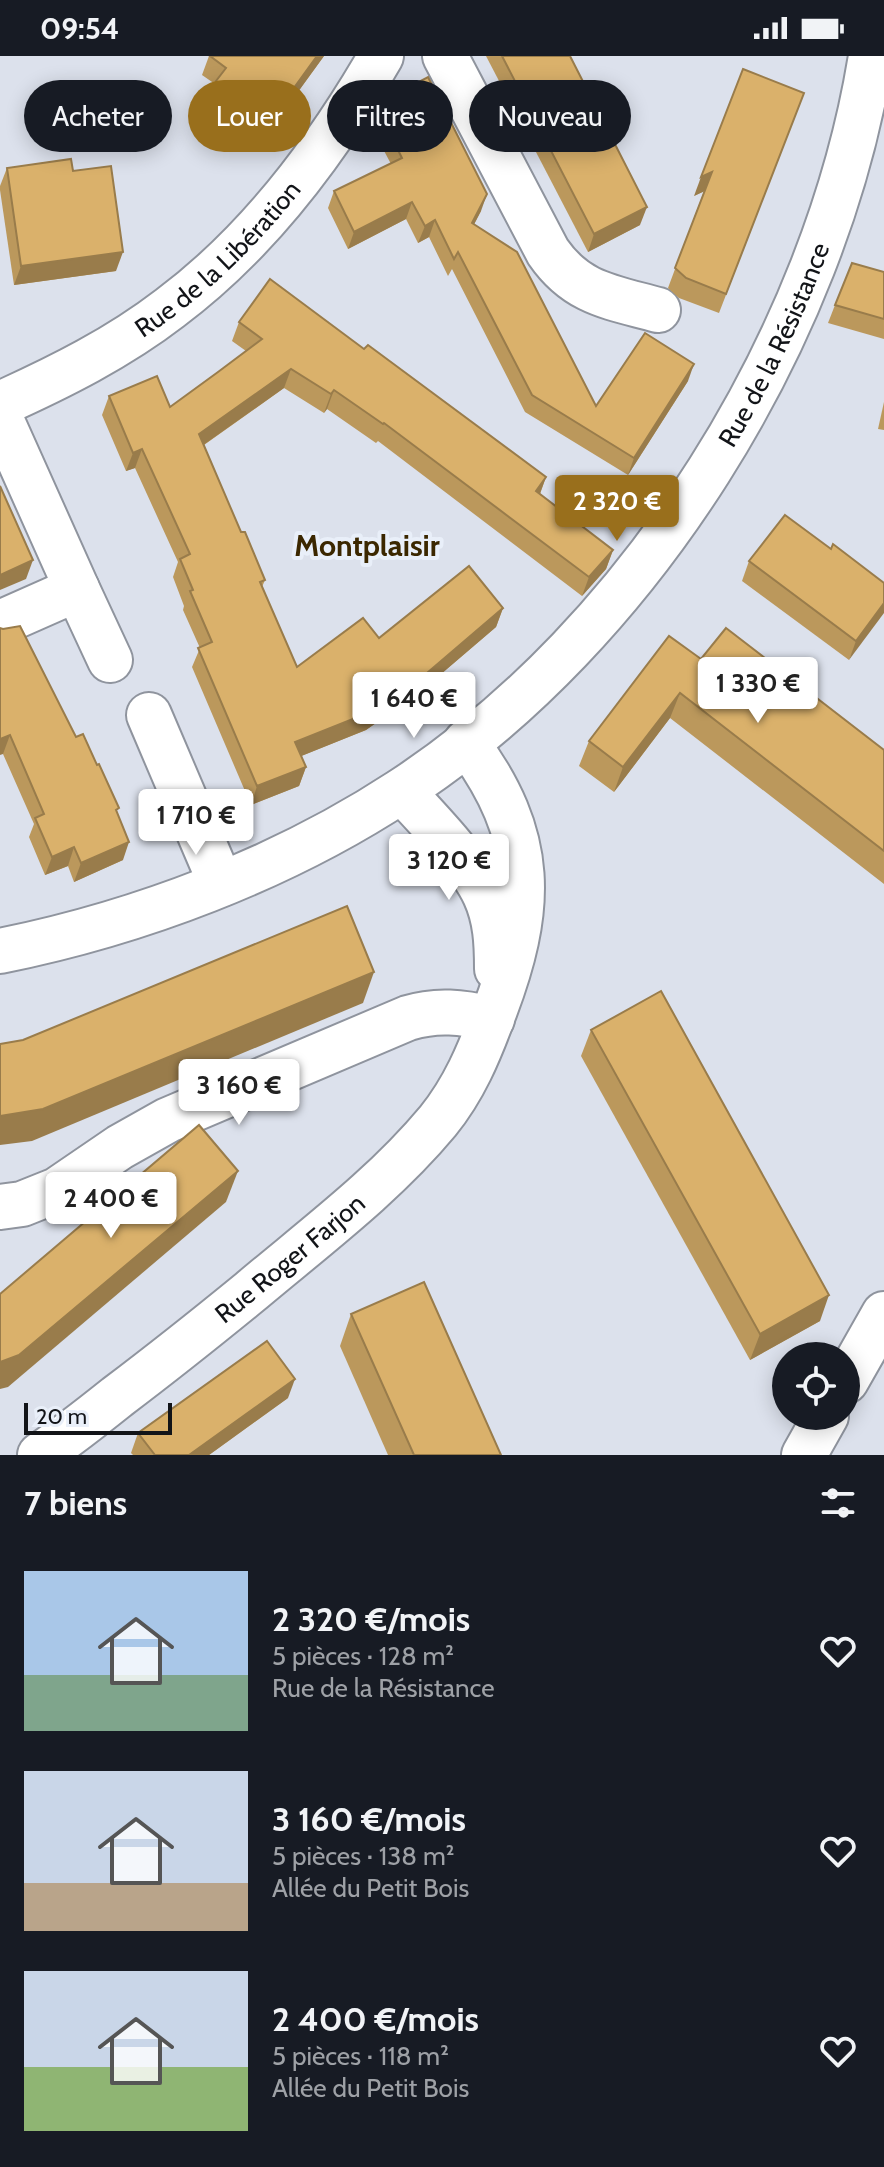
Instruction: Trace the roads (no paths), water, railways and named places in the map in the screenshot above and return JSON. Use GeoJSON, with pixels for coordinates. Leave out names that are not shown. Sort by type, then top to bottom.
{"type":"FeatureCollection","features":[{"type":"Feature","properties":{"kind":"street","name":"Rue de la Libération"},"geometry":{"type":"LineString","coordinates":[[0,404],[112,348],[198,286],[245,241],[282,198],[328,140],[381,56]]}},
{"type":"Feature","properties":{"kind":"street"},"geometry":{"type":"LineString","coordinates":[[445,56],[548,252],[560,269],[570,279],[603,295],[658,310]]}},
{"type":"Feature","properties":{"kind":"street","name":"Rue de la Résistance"},"geometry":{"type":"LineString","coordinates":[[0,951],[70,936],[131,918],[221,884],[325,834],[402,791],[466,742],[513,703],[587,630],[648,559],[717,460],[785,332],[824,235],[854,138],[871,56]]}},
{"type":"Feature","properties":{"kind":"street"},"geometry":{"type":"LineString","coordinates":[[0,417],[110,660]]}},
{"type":"Feature","properties":{"kind":"street"},"geometry":{"type":"LineString","coordinates":[[0,623],[77,589]]}},
{"type":"Feature","properties":{"kind":"street"},"geometry":{"type":"LineString","coordinates":[[149,715],[221,884]]}},
{"type":"Feature","properties":{"kind":"street","name":"Rue Roger Farjon"},"geometry":{"type":"LineString","coordinates":[[40,1455],[206,1328],[384,1177],[439,1120],[473,1069],[515,955],[522,904],[517,846],[504,800],[466,742]]}},
{"type":"Feature","properties":{"kind":"street","name":"Rue Roger Farjon"},"geometry":{"type":"LineString","coordinates":[[402,791],[441,834],[484,892],[496,931],[497,979],[492,1019]]}},
{"type":"Feature","properties":{"kind":"street"},"geometry":{"type":"LineString","coordinates":[[0,1207],[22,1204],[57,1190],[120,1147],[168,1120],[408,1018],[427,1012],[447,1011],[492,1019]]}},
{"type":"Feature","properties":{"kind":"street"},"geometry":{"type":"LineString","coordinates":[[860,1356],[884,1314]]}},
{"type":"Feature","properties":{"kind":"street"},"geometry":{"type":"LineString","coordinates":[[804,1455],[818,1430]]}},
{"type":"Feature","properties":{"kind":"district","name":"Montplaisir"},"geometry":{"type":"Point","coordinates":[367,545]}}]}
